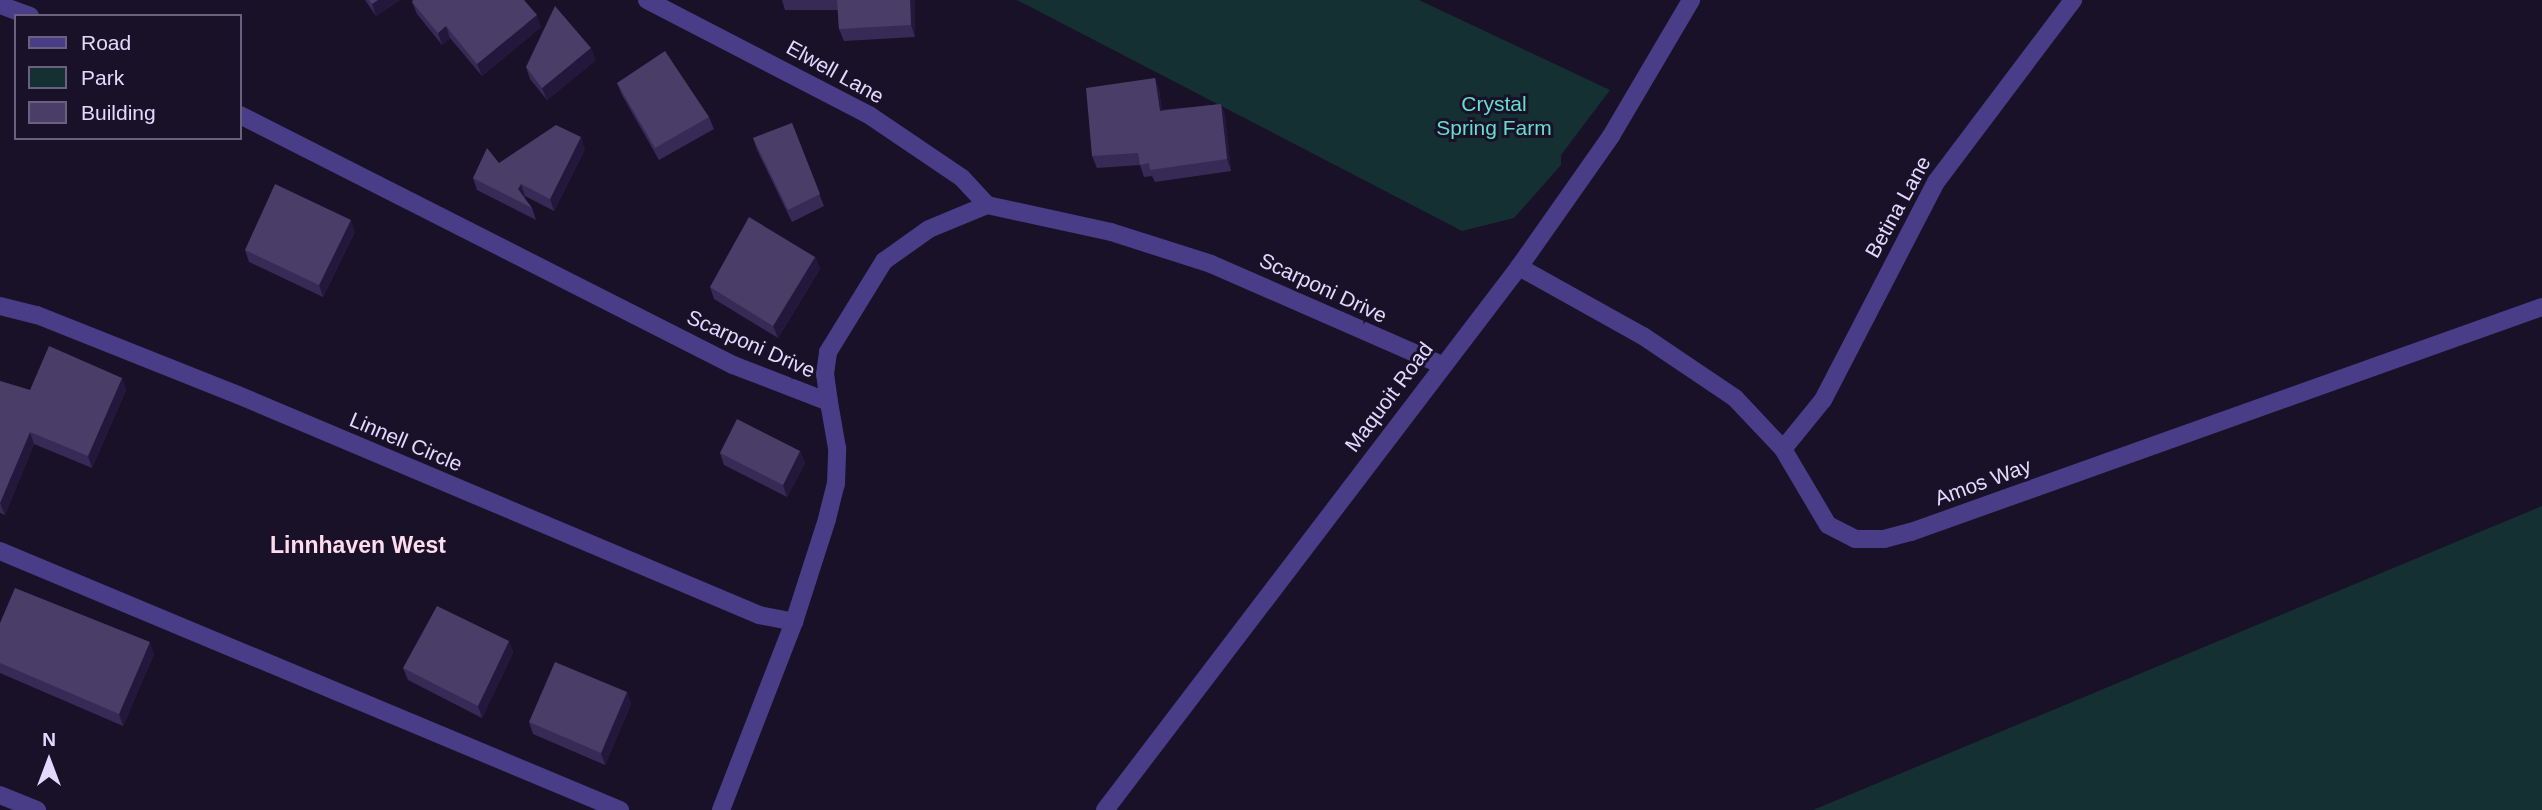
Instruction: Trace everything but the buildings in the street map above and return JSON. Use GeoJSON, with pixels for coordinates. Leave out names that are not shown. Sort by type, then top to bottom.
{"type":"FeatureCollection","features":[{"type":"Feature","properties":{"kind":"street","name":"Elwell Lane"},"geometry":{"type":"LineString","coordinates":[[648,0],[869,116],[962,178],[987,205]]}},
{"type":"Feature","properties":{"kind":"street","name":"Maquoit Road"},"geometry":{"type":"LineString","coordinates":[[1105,810],[1519,267],[1611,136],[1691,0]]}},
{"type":"Feature","properties":{"kind":"street","name":"Betina Lane"},"geometry":{"type":"LineString","coordinates":[[1783,449],[1823,400],[1936,182],[2073,0]]}},
{"type":"Feature","properties":{"kind":"street"},"geometry":{"type":"LineString","coordinates":[[0,5],[25,14]]}},
{"type":"Feature","properties":{"kind":"street","name":"Scarponi Drive"},"geometry":{"type":"LineString","coordinates":[[242,116],[733,365],[829,402],[825,374],[828,352],[884,261],[929,229],[987,205],[1111,232],[1211,264],[1442,365]]}},
{"type":"Feature","properties":{"kind":"street","name":"Amos Way"},"geometry":{"type":"LineString","coordinates":[[1519,267],[1643,336],[1735,398],[1783,449],[1808,499],[1828,525],[1855,539],[1884,539],[2542,307]]}},
{"type":"Feature","properties":{"kind":"street","name":"Linnell Circle"},"geometry":{"type":"LineString","coordinates":[[0,306],[37,315],[238,395],[759,615],[794,622]]}},
{"type":"Feature","properties":{"kind":"street"},"geometry":{"type":"LineString","coordinates":[[721,810],[794,622],[836,484],[837,448],[829,402]]}},
{"type":"Feature","properties":{"kind":"street"},"geometry":{"type":"LineString","coordinates":[[0,551],[620,810]]}},
{"type":"Feature","properties":{"kind":"street"},"geometry":{"type":"LineString","coordinates":[[0,795],[37,810]]}},
{"type":"Feature","properties":{"kind":"green space","name":"Crystal Spring Farm"},"geometry":{"type":"Polygon","coordinates":[[[1017,0],[1419,0],[1610,90],[1561,155],[1561,165],[1514,218],[1462,231],[1017,0]]]}},
{"type":"Feature","properties":{"kind":"green space"},"geometry":{"type":"Polygon","coordinates":[[[2542,506],[2542,810],[1813,810],[2542,506]]]}},
{"type":"Feature","properties":{"kind":"district","name":"Linnhaven West"},"geometry":{"type":"Point","coordinates":[358,545]}}]}
